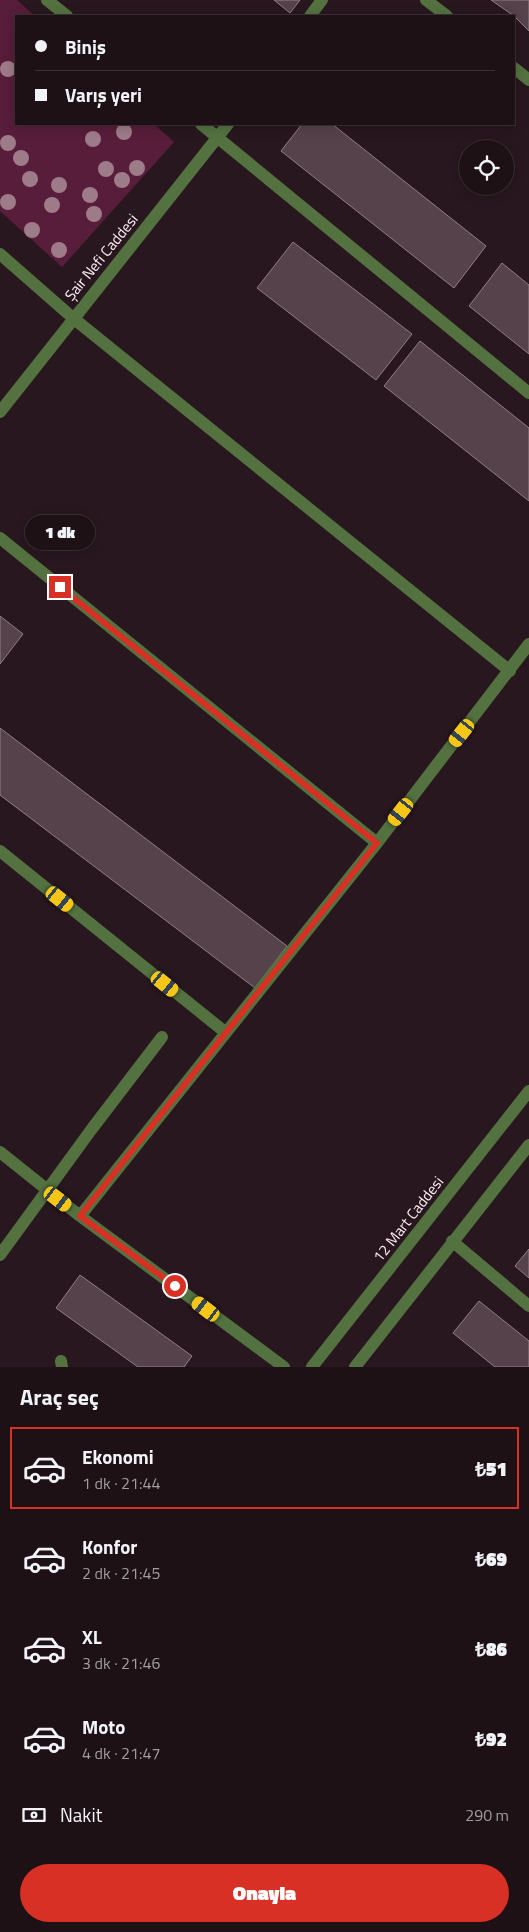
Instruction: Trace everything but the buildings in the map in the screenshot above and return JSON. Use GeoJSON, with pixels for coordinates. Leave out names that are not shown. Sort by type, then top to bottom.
{"type":"FeatureCollection","features":[{"type":"Feature","properties":{"kind":"street"},"geometry":{"type":"LineString","coordinates":[[47,0],[66,15]]}},
{"type":"Feature","properties":{"kind":"street"},"geometry":{"type":"LineString","coordinates":[[311,15],[322,0]]}},
{"type":"Feature","properties":{"kind":"street"},"geometry":{"type":"LineString","coordinates":[[426,0],[446,15]]}},
{"type":"Feature","properties":{"kind":"street"},"geometry":{"type":"LineString","coordinates":[[515,69],[529,80]]}},
{"type":"Feature","properties":{"kind":"street"},"geometry":{"type":"LineString","coordinates":[[202,125],[529,393]]}},
{"type":"Feature","properties":{"kind":"street","name":"Şair Nefi Caddesi"},"geometry":{"type":"LineString","coordinates":[[0,412],[227,125]]}},
{"type":"Feature","properties":{"kind":"street"},"geometry":{"type":"LineString","coordinates":[[0,254],[73,318],[510,671]]}},
{"type":"Feature","properties":{"kind":"street"},"geometry":{"type":"LineString","coordinates":[[0,538],[377,843]]}},
{"type":"Feature","properties":{"kind":"street"},"geometry":{"type":"LineString","coordinates":[[80,1216],[377,843],[529,644]]}},
{"type":"Feature","properties":{"kind":"street"},"geometry":{"type":"LineString","coordinates":[[0,851],[225,1032]]}},
{"type":"Feature","properties":{"kind":"street"},"geometry":{"type":"LineString","coordinates":[[0,1255],[162,1037]]}},
{"type":"Feature","properties":{"kind":"street","name":"12 Mart Caddesi"},"geometry":{"type":"LineString","coordinates":[[312,1367],[529,1091]]}},
{"type":"Feature","properties":{"kind":"street"},"geometry":{"type":"LineString","coordinates":[[355,1367],[529,1145]]}},
{"type":"Feature","properties":{"kind":"street"},"geometry":{"type":"LineString","coordinates":[[0,1152],[80,1216],[284,1367]]}},
{"type":"Feature","properties":{"kind":"street"},"geometry":{"type":"LineString","coordinates":[[452,1242],[529,1306]]}},
{"type":"Feature","properties":{"kind":"shaded area"},"geometry":{"type":"Polygon","coordinates":[[[0,0],[17,0],[34,15],[15,15],[15,125],[155,125],[174,142],[62,267],[0,211],[0,0]]]}},
{"type":"Feature","properties":{"kind":"route"},"geometry":{"type":"LineString","coordinates":[[60,587],[377,843],[80,1216],[175,1286]]}}]}
